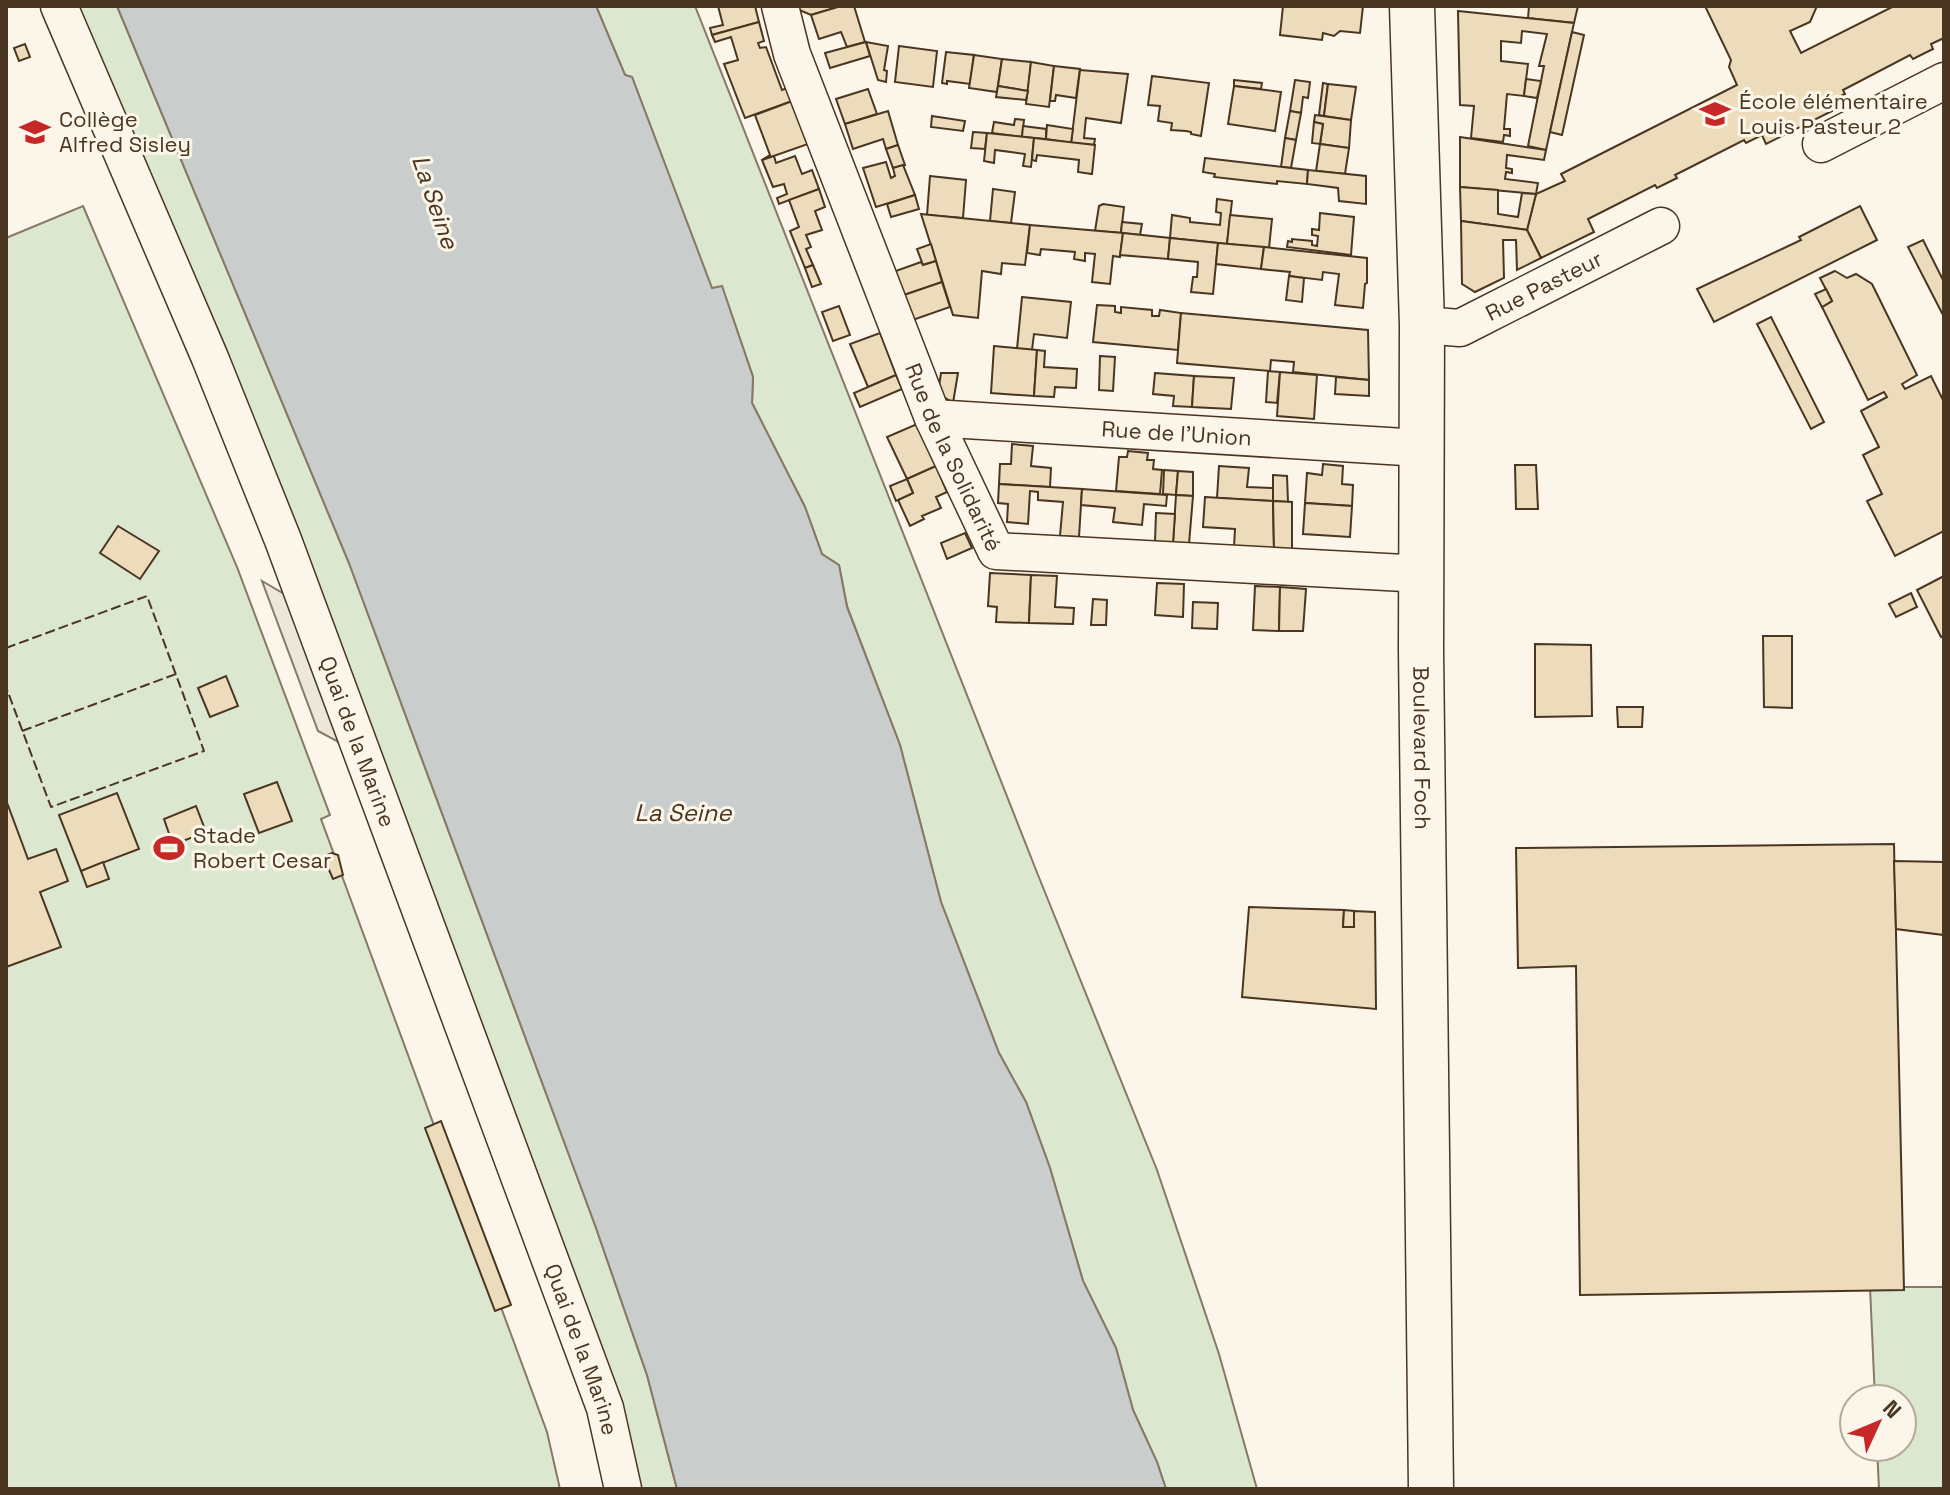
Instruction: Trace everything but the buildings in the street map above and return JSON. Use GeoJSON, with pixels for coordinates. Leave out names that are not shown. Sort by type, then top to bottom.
{"type":"FeatureCollection","features":[{"type":"Feature","properties":{"kind":"main road","name":"Boulevard Foch"},"geometry":{"type":"LineString","coordinates":[[1412,6],[1422,325],[1431,1489]]}},
{"type":"Feature","properties":{"kind":"street","name":"Quai de la Marine"},"geometry":{"type":"LineString","coordinates":[[59,6],[210,358],[283,540],[605,1408],[623,1489]]}},
{"type":"Feature","properties":{"kind":"street","name":"Rue de la Solidarité"},"geometry":{"type":"LineString","coordinates":[[780,6],[792,54],[933,418],[996,551],[1423,574]]}},
{"type":"Feature","properties":{"kind":"street"},"geometry":{"type":"LineString","coordinates":[[1821,144],[1944,81]]}},
{"type":"Feature","properties":{"kind":"street","name":"Rue Pasteur"},"geometry":{"type":"LineString","coordinates":[[1422,325],[1460,328],[1661,226]]}},
{"type":"Feature","properties":{"kind":"street","name":"Rue de l'Union"},"geometry":{"type":"LineString","coordinates":[[933,418],[1421,448]]}},
{"type":"Feature","properties":{"kind":"green space"},"geometry":{"type":"Polygon","coordinates":[[[74,6],[117,6],[349,563],[595,1225],[647,1375],[677,1489],[636,1489],[74,6]]]}},
{"type":"Feature","properties":{"kind":"green space"},"geometry":{"type":"Polygon","coordinates":[[[596,6],[695,6],[1157,1170],[1219,1354],[1257,1489],[1166,1489],[1133,1410],[1116,1348],[1083,1281],[1050,1168],[1026,1102],[999,1053],[941,902],[900,745],[847,606],[839,565],[822,554],[805,507],[752,403],[753,377],[722,287],[712,289],[632,77],[625,75],[596,6]]]}},
{"type":"Feature","properties":{"kind":"green space","name":"Stade Robert Cesar"},"geometry":{"type":"Polygon","coordinates":[[[83,206],[237,567],[330,815],[321,819],[547,1432],[560,1489],[6,1489],[6,238],[83,206]]]}},
{"type":"Feature","properties":{"kind":"green space"},"geometry":{"type":"Polygon","coordinates":[[[1870,1287],[1944,1287],[1944,1489],[1879,1489],[1878,1463],[1918,1463],[1918,1383],[1874,1383],[1870,1287]]]}},
{"type":"Feature","properties":{"kind":"shaded area"},"geometry":{"type":"Polygon","coordinates":[[[262,581],[291,598],[344,745],[318,731],[262,581]]]}},
{"type":"Feature","properties":{"kind":"water","name":"La Seine"},"geometry":{"type":"Polygon","coordinates":[[[117,6],[596,6],[625,75],[632,77],[712,288],[722,286],[753,377],[752,403],[805,507],[822,554],[839,565],[847,607],[900,745],[941,902],[999,1053],[1026,1102],[1050,1168],[1083,1281],[1116,1348],[1133,1410],[1166,1489],[677,1489],[647,1375],[595,1225],[349,563],[117,6]]]}},
{"type":"Feature","properties":{"kind":"fence"},"geometry":{"type":"LineString","coordinates":[[6,648],[147,596],[204,751],[51,807],[6,687]]}},
{"type":"Feature","properties":{"kind":"fence"},"geometry":{"type":"LineString","coordinates":[[22,731],[176,674]]}},
{"type":"Feature","properties":{"kind":"place","name":"École élémentaire Louis Pasteur 2"},"geometry":{"type":"Point","coordinates":[1715,114]}},
{"type":"Feature","properties":{"kind":"place","name":"Collège Alfred Sisley"},"geometry":{"type":"Point","coordinates":[35,132]}},
{"type":"Feature","properties":{"kind":"place","name":"Stade Robert Cesar"},"geometry":{"type":"Point","coordinates":[169,848]}}]}
